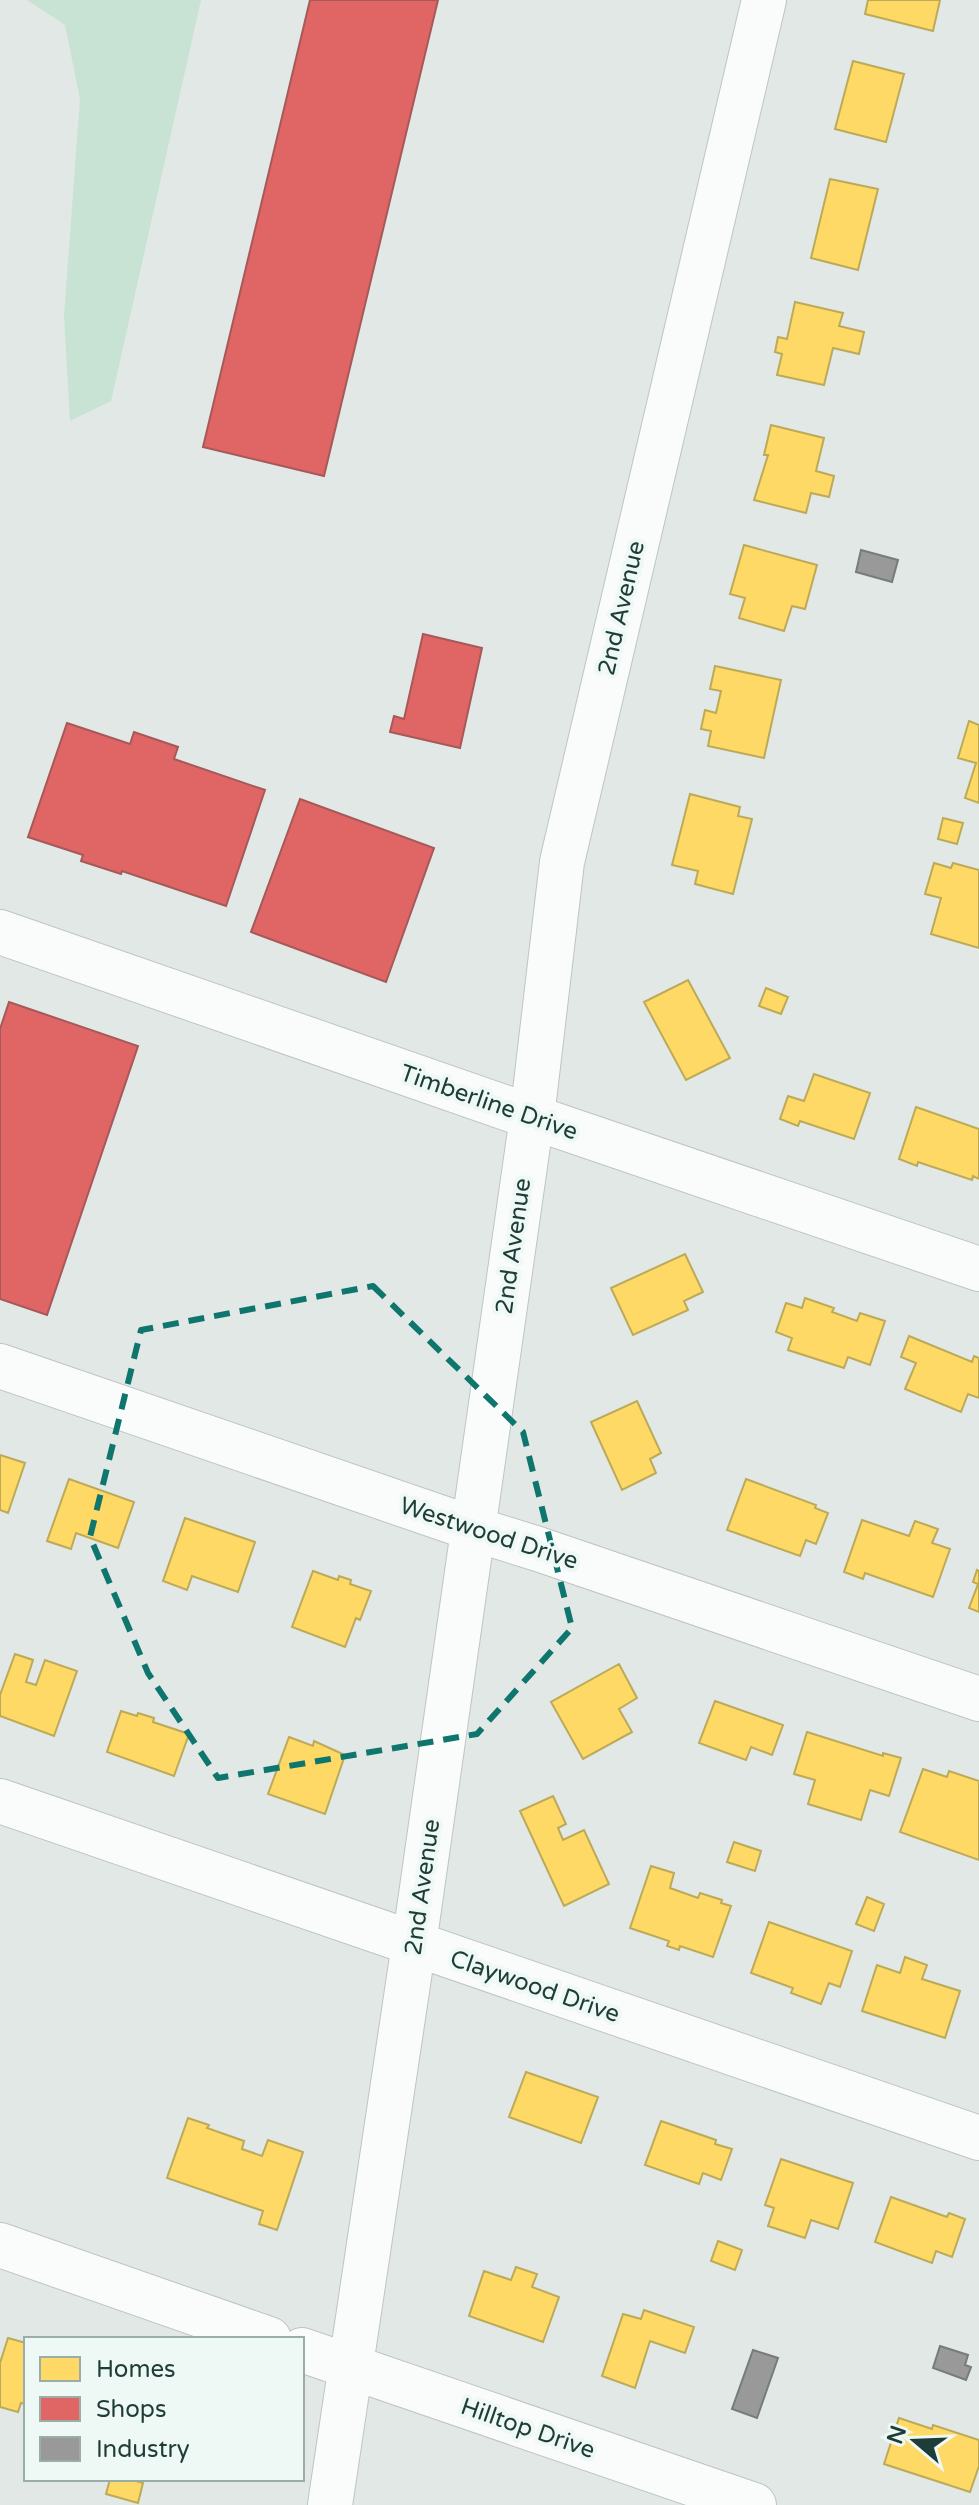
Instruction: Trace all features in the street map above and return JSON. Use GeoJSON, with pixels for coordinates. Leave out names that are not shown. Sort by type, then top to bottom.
{"type":"FeatureCollection","features":[{"type":"Feature","properties":{"kind":"street","name":"2nd Avenue"},"geometry":{"type":"LineString","coordinates":[[330,2505],[474,1529],[532,1117],[562,862],[764,0]]}},
{"type":"Feature","properties":{"kind":"street","name":"Timberline Drive"},"geometry":{"type":"LineString","coordinates":[[0,932],[979,1269]]}},
{"type":"Feature","properties":{"kind":"street","name":"Westwood Drive"},"geometry":{"type":"LineString","coordinates":[[0,1366],[979,1699]]}},
{"type":"Feature","properties":{"kind":"street","name":"Claywood Drive"},"geometry":{"type":"LineString","coordinates":[[0,1801],[979,2138]]}},
{"type":"Feature","properties":{"kind":"street"},"geometry":{"type":"LineString","coordinates":[[0,2245],[263,2337]]}},
{"type":"Feature","properties":{"kind":"street","name":"Hilltop Drive"},"geometry":{"type":"LineString","coordinates":[[304,2351],[754,2505]]}},
{"type":"Feature","properties":{"kind":"highlighted area"},"geometry":{"type":"Polygon","coordinates":[[[373,1286],[523,1432],[572,1628],[477,1734],[218,1778],[148,1673],[90,1537],[141,1330],[373,1286]]]}},
{"type":"Feature","properties":{"kind":"green space"},"geometry":{"type":"Polygon","coordinates":[[[27,0],[201,0],[111,401],[70,421],[64,316],[80,99],[65,25],[27,0]]]}},
{"type":"Feature","properties":{"kind":"building: Homes"},"geometry":{"type":"Polygon","coordinates":[[[868,0],[940,0],[933,31],[865,14],[868,0]]]}},
{"type":"Feature","properties":{"kind":"building: Homes"},"geometry":{"type":"Polygon","coordinates":[[[853,61],[904,74],[886,142],[835,129],[853,61]]]}},
{"type":"Feature","properties":{"kind":"building: Homes"},"geometry":{"type":"Polygon","coordinates":[[[830,179],[878,189],[858,270],[811,258],[830,179]]]}},
{"type":"Feature","properties":{"kind":"building: Homes"},"geometry":{"type":"Polygon","coordinates":[[[795,302],[843,313],[839,326],[864,332],[859,354],[833,348],[824,385],[777,375],[782,354],[775,352],[778,337],[787,339],[795,302]]]}},
{"type":"Feature","properties":{"kind":"building: Homes"},"geometry":{"type":"Polygon","coordinates":[[[771,425],[824,438],[816,471],[834,476],[829,497],[811,493],[806,513],[754,500],[768,455],[764,455],[771,425]]]}},
{"type":"Feature","properties":{"kind":"building: Homes"},"geometry":{"type":"Polygon","coordinates":[[[744,545],[817,565],[805,609],[792,606],[784,631],[739,618],[745,598],[730,594],[744,545]]]}},
{"type":"Feature","properties":{"kind":"building: Homes"},"geometry":{"type":"Polygon","coordinates":[[[715,666],[781,680],[764,758],[708,746],[711,731],[701,729],[705,710],[716,713],[721,691],[710,689],[715,666]]]}},
{"type":"Feature","properties":{"kind":"building: Homes"},"geometry":{"type":"Polygon","coordinates":[[[969,721],[979,725],[979,803],[965,798],[976,763],[958,758],[969,721]]]}},
{"type":"Feature","properties":{"kind":"building: Homes"},"geometry":{"type":"Polygon","coordinates":[[[690,794],[740,807],[738,816],[752,819],[733,894],[695,884],[698,871],[672,865],[690,794]]]}},
{"type":"Feature","properties":{"kind":"building: Homes"},"geometry":{"type":"Polygon","coordinates":[[[943,818],[963,823],[957,844],[938,839],[943,818]]]}},
{"type":"Feature","properties":{"kind":"building: Homes"},"geometry":{"type":"Polygon","coordinates":[[[934,863],[951,868],[953,863],[979,870],[979,948],[931,934],[941,898],[925,894],[934,863]]]}},
{"type":"Feature","properties":{"kind":"building: Homes"},"geometry":{"type":"Polygon","coordinates":[[[688,980],[730,1058],[686,1080],[644,1002],[688,980]]]}},
{"type":"Feature","properties":{"kind":"building: Homes"},"geometry":{"type":"Polygon","coordinates":[[[766,988],[788,997],[781,1014],[759,1006],[766,988]]]}},
{"type":"Feature","properties":{"kind":"building: Homes"},"geometry":{"type":"Polygon","coordinates":[[[814,1074],[870,1093],[854,1139],[800,1121],[798,1126],[780,1119],[788,1096],[804,1101],[814,1074]]]}},
{"type":"Feature","properties":{"kind":"building: Homes"},"geometry":{"type":"Polygon","coordinates":[[[916,1107],[979,1129],[979,1179],[973,1176],[972,1180],[899,1159],[916,1107]]]}},
{"type":"Feature","properties":{"kind":"building: Homes"},"geometry":{"type":"Polygon","coordinates":[[[685,1254],[703,1292],[684,1301],[688,1310],[633,1335],[611,1288],[685,1254]]]}},
{"type":"Feature","properties":{"kind":"building: Homes"},"geometry":{"type":"Polygon","coordinates":[[[805,1298],[834,1308],[832,1312],[857,1321],[860,1313],[885,1321],[870,1365],[848,1357],[844,1368],[788,1350],[792,1338],[776,1332],[786,1303],[802,1308],[805,1298]]]}},
{"type":"Feature","properties":{"kind":"building: Homes"},"geometry":{"type":"Polygon","coordinates":[[[909,1336],[972,1362],[974,1356],[979,1358],[979,1398],[968,1394],[961,1412],[905,1389],[916,1363],[901,1357],[909,1336]]]}},
{"type":"Feature","properties":{"kind":"building: Homes"},"geometry":{"type":"Polygon","coordinates":[[[637,1401],[661,1453],[650,1459],[656,1473],[622,1490],[591,1422],[637,1401]]]}},
{"type":"Feature","properties":{"kind":"building: Homes"},"geometry":{"type":"Polygon","coordinates":[[[0,1455],[25,1463],[8,1513],[0,1510],[0,1455]]]}},
{"type":"Feature","properties":{"kind":"building: Homes"},"geometry":{"type":"Polygon","coordinates":[[[69,1479],[134,1502],[118,1548],[76,1533],[71,1549],[47,1541],[69,1479]]]}},
{"type":"Feature","properties":{"kind":"building: Homes"},"geometry":{"type":"Polygon","coordinates":[[[746,1479],[816,1505],[815,1508],[828,1513],[816,1544],[806,1540],[800,1556],[727,1530],[746,1479]]]}},
{"type":"Feature","properties":{"kind":"building: Homes"},"geometry":{"type":"Polygon","coordinates":[[[185,1518],[255,1542],[238,1592],[192,1576],[187,1590],[163,1581],[185,1518]]]}},
{"type":"Feature","properties":{"kind":"building: Homes"},"geometry":{"type":"Polygon","coordinates":[[[862,1520],[909,1536],[915,1521],[938,1529],[932,1543],[950,1549],[933,1597],[865,1573],[863,1579],[844,1572],[862,1520]]]}},
{"type":"Feature","properties":{"kind":"building: Homes"},"geometry":{"type":"Polygon","coordinates":[[[313,1571],[338,1580],[339,1576],[351,1580],[350,1584],[371,1591],[345,1647],[292,1627],[313,1571]]]}},
{"type":"Feature","properties":{"kind":"building: Homes"},"geometry":{"type":"Polygon","coordinates":[[[979,1571],[979,1612],[969,1608],[978,1584],[973,1582],[979,1571]]]}},
{"type":"Feature","properties":{"kind":"building: Homes"},"geometry":{"type":"Polygon","coordinates":[[[15,1654],[33,1660],[26,1682],[36,1685],[45,1660],[77,1671],[54,1736],[0,1716],[0,1695],[15,1654]]]}},
{"type":"Feature","properties":{"kind":"building: Homes"},"geometry":{"type":"Polygon","coordinates":[[[619,1664],[637,1698],[619,1709],[632,1732],[583,1759],[551,1702],[619,1664]]]}},
{"type":"Feature","properties":{"kind":"building: Homes"},"geometry":{"type":"Polygon","coordinates":[[[715,1701],[783,1725],[772,1755],[751,1747],[746,1760],[699,1743],[715,1701]]]}},
{"type":"Feature","properties":{"kind":"building: Homes"},"geometry":{"type":"Polygon","coordinates":[[[121,1711],[154,1718],[153,1722],[189,1734],[174,1776],[107,1752],[121,1711]]]}},
{"type":"Feature","properties":{"kind":"building: Homes"},"geometry":{"type":"Polygon","coordinates":[[[807,1732],[883,1756],[883,1753],[901,1758],[889,1796],[870,1790],[861,1820],[808,1804],[815,1780],[794,1774],[807,1732]]]}},
{"type":"Feature","properties":{"kind":"building: Homes"},"geometry":{"type":"Polygon","coordinates":[[[289,1737],[313,1746],[314,1741],[345,1755],[325,1814],[268,1794],[289,1737]]]}},
{"type":"Feature","properties":{"kind":"building: Homes"},"geometry":{"type":"Polygon","coordinates":[[[923,1769],[947,1777],[949,1771],[979,1781],[979,1860],[900,1832],[923,1769]]]}},
{"type":"Feature","properties":{"kind":"building: Homes"},"geometry":{"type":"Polygon","coordinates":[[[553,1796],[566,1824],[558,1828],[563,1840],[584,1830],[609,1884],[564,1906],[520,1811],[553,1796]]]}},
{"type":"Feature","properties":{"kind":"building: Homes"},"geometry":{"type":"Polygon","coordinates":[[[734,1842],[761,1851],[755,1871],[727,1862],[734,1842]]]}},
{"type":"Feature","properties":{"kind":"building: Homes"},"geometry":{"type":"Polygon","coordinates":[[[651,1866],[674,1873],[670,1888],[698,1898],[700,1893],[731,1906],[713,1957],[680,1946],[679,1950],[667,1946],[669,1941],[630,1928],[651,1866]]]}},
{"type":"Feature","properties":{"kind":"building: Homes"},"geometry":{"type":"Polygon","coordinates":[[[867,1897],[884,1904],[874,1931],[856,1924],[867,1897]]]}},
{"type":"Feature","properties":{"kind":"building: Homes"},"geometry":{"type":"Polygon","coordinates":[[[769,1922],[852,1951],[840,1987],[829,1983],[821,2004],[791,1993],[793,1988],[751,1973],[769,1922]]]}},
{"type":"Feature","properties":{"kind":"building: Homes"},"geometry":{"type":"Polygon","coordinates":[[[905,1957],[927,1965],[922,1979],[960,1991],[945,2038],[862,2011],[877,1965],[900,1973],[905,1957]]]}},
{"type":"Feature","properties":{"kind":"building: Homes"},"geometry":{"type":"Polygon","coordinates":[[[526,2072],[598,2097],[581,2143],[509,2117],[526,2072]]]}},
{"type":"Feature","properties":{"kind":"building: Homes"},"geometry":{"type":"Polygon","coordinates":[[[188,2118],[244,2141],[242,2149],[262,2156],[268,2140],[303,2152],[277,2230],[259,2224],[263,2211],[167,2178],[188,2118]]]}},
{"type":"Feature","properties":{"kind":"building: Homes"},"geometry":{"type":"Polygon","coordinates":[[[661,2121],[716,2140],[715,2144],[732,2149],[721,2180],[703,2173],[699,2184],[645,2165],[661,2121]]]}},
{"type":"Feature","properties":{"kind":"building: Homes"},"geometry":{"type":"Polygon","coordinates":[[[781,2159],[853,2183],[838,2229],[811,2220],[805,2238],[768,2226],[774,2208],[765,2205],[781,2159]]]}},
{"type":"Feature","properties":{"kind":"building: Homes"},"geometry":{"type":"Polygon","coordinates":[[[891,2197],[947,2217],[949,2213],[965,2219],[952,2257],[936,2251],[932,2263],[875,2242],[891,2197]]]}},
{"type":"Feature","properties":{"kind":"building: Homes"},"geometry":{"type":"Polygon","coordinates":[[[718,2241],[742,2250],[735,2270],[711,2261],[718,2241]]]}},
{"type":"Feature","properties":{"kind":"building: Homes"},"geometry":{"type":"Polygon","coordinates":[[[516,2267],[537,2274],[532,2287],[559,2297],[543,2342],[469,2316],[484,2271],[511,2280],[516,2267]]]}},
{"type":"Feature","properties":{"kind":"building: Homes"},"geometry":{"type":"Polygon","coordinates":[[[644,2310],[694,2327],[685,2353],[650,2341],[635,2388],[602,2376],[623,2314],[641,2319],[644,2310]]]}},
{"type":"Feature","properties":{"kind":"building: Homes"},"geometry":{"type":"Polygon","coordinates":[[[8,2338],[24,2342],[24,2404],[21,2403],[18,2412],[0,2407],[0,2363],[8,2338]]]}},
{"type":"Feature","properties":{"kind":"building: Homes"},"geometry":{"type":"Polygon","coordinates":[[[899,2418],[979,2440],[979,2466],[970,2492],[884,2464],[899,2418]]]}},
{"type":"Feature","properties":{"kind":"building: Homes"},"geometry":{"type":"Polygon","coordinates":[[[109,2481],[143,2483],[138,2503],[106,2494],[109,2481]]]}},
{"type":"Feature","properties":{"kind":"building: Shops"},"geometry":{"type":"Polygon","coordinates":[[[310,0],[438,0],[324,476],[203,447],[310,0]]]}},
{"type":"Feature","properties":{"kind":"building: Shops"},"geometry":{"type":"Polygon","coordinates":[[[423,634],[482,648],[460,748],[390,732],[394,716],[404,719],[423,634]]]}},
{"type":"Feature","properties":{"kind":"building: Shops"},"geometry":{"type":"Polygon","coordinates":[[[67,723],[130,744],[134,732],[178,747],[174,759],[265,790],[226,906],[122,871],[121,874],[81,861],[83,855],[28,837],[67,723]]]}},
{"type":"Feature","properties":{"kind":"building: Shops"},"geometry":{"type":"Polygon","coordinates":[[[300,799],[434,848],[386,982],[251,932],[300,799]]]}},
{"type":"Feature","properties":{"kind":"building: Shops"},"geometry":{"type":"Polygon","coordinates":[[[9,1002],[138,1046],[47,1315],[0,1299],[0,1029],[9,1002]]]}},
{"type":"Feature","properties":{"kind":"building: Industry"},"geometry":{"type":"Polygon","coordinates":[[[861,550],[898,560],[892,582],[856,572],[861,550]]]}},
{"type":"Feature","properties":{"kind":"building: Industry"},"geometry":{"type":"Polygon","coordinates":[[[940,2346],[968,2355],[965,2365],[971,2367],[966,2380],[933,2368],[940,2346]]]}},
{"type":"Feature","properties":{"kind":"building: Industry"},"geometry":{"type":"Polygon","coordinates":[[[753,2350],[778,2358],[757,2418],[732,2409],[753,2350]]]}}]}
